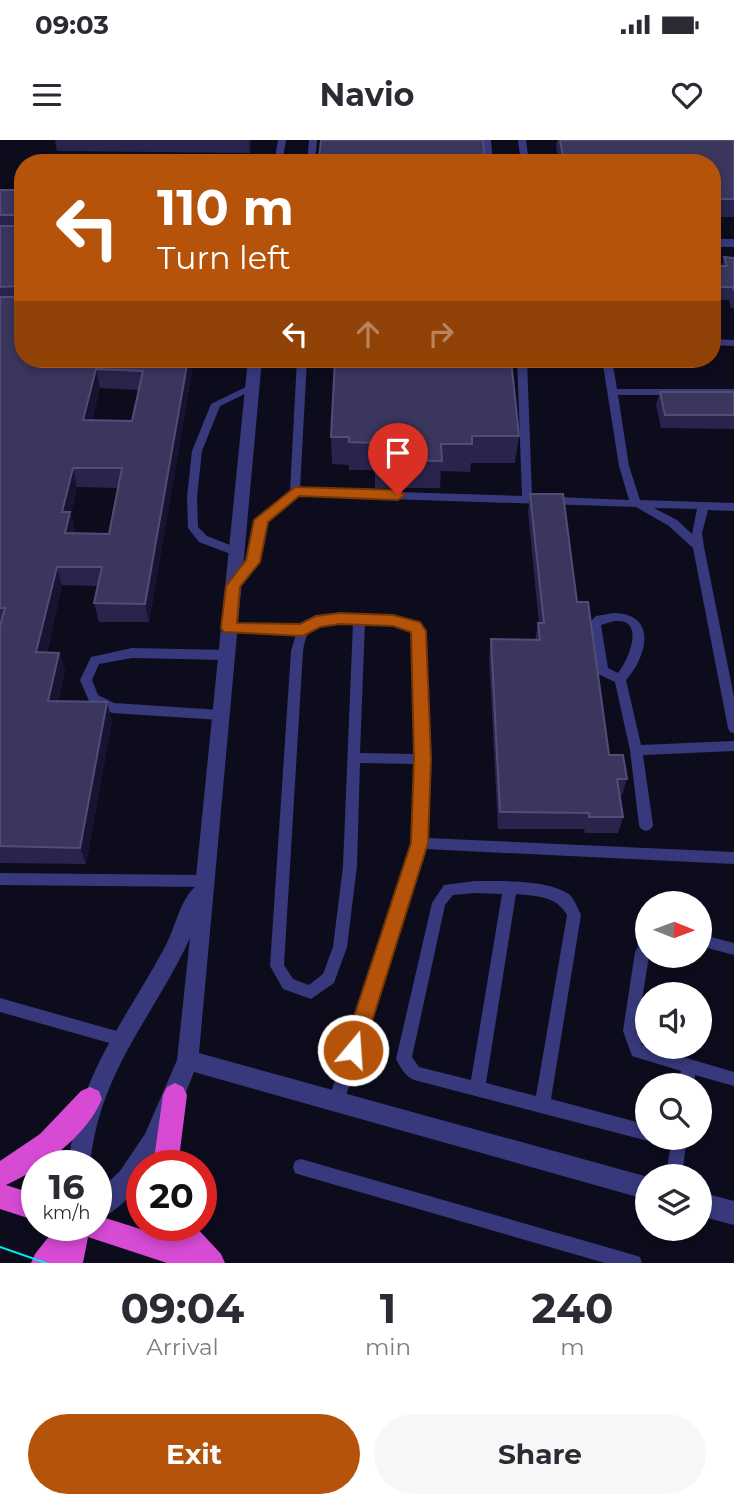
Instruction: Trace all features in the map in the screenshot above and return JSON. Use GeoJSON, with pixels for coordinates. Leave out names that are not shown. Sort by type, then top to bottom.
{"type":"FeatureCollection","features":[{"type":"Feature","properties":{"kind":"highway"},"geometry":{"type":"LineString","coordinates":[[167,1150],[175,1096]]}},
{"type":"Feature","properties":{"kind":"highway"},"geometry":{"type":"LineString","coordinates":[[0,1175],[29,1160],[71,1124],[90,1099]]}},
{"type":"Feature","properties":{"kind":"highway"},"geometry":{"type":"LineString","coordinates":[[0,1196],[21,1203]]}},
{"type":"Feature","properties":{"kind":"highway"},"geometry":{"type":"LineString","coordinates":[[112,1232],[210,1263]]}},
{"type":"Feature","properties":{"kind":"highway"},"geometry":{"type":"LineString","coordinates":[[44,1263],[63,1241]]}},
{"type":"Feature","properties":{"kind":"highway"},"geometry":{"type":"LineString","coordinates":[[70,1263],[73,1241]]}},
{"type":"Feature","properties":{"kind":"highway"},"geometry":{"type":"LineString","coordinates":[[191,1241],[210,1263]]}},
{"type":"Feature","properties":{"kind":"street"},"geometry":{"type":"LineString","coordinates":[[112,1198],[145,1154],[175,1096],[188,1060],[254,368]]}},
{"type":"Feature","properties":{"kind":"street"},"geometry":{"type":"LineString","coordinates":[[80,1150],[90,1099],[120,1039],[170,957],[204,881]]}},
{"type":"Feature","properties":{"kind":"street"},"geometry":{"type":"LineString","coordinates":[[188,1060],[635,1185]]}},
{"type":"Feature","properties":{"kind":"street"},"geometry":{"type":"LineString","coordinates":[[712,1207],[734,1213]]}},
{"type":"Feature","properties":{"kind":"lane"},"geometry":{"type":"LineString","coordinates":[[295,492],[302,368]]}},
{"type":"Feature","properties":{"kind":"lane"},"geometry":{"type":"LineString","coordinates":[[522,368],[527,499]]}},
{"type":"Feature","properties":{"kind":"lane"},"geometry":{"type":"LineString","coordinates":[[608,368],[624,466],[635,502],[673,523],[698,547]]}},
{"type":"Feature","properties":{"kind":"lane"},"geometry":{"type":"LineString","coordinates":[[236,552],[203,539],[193,528],[192,497],[197,451],[216,404],[253,387]]}},
{"type":"Feature","properties":{"kind":"lane"},"geometry":{"type":"LineString","coordinates":[[611,391],[734,393]]}},
{"type":"Feature","properties":{"kind":"lane"},"geometry":{"type":"LineString","coordinates":[[233,586],[253,562],[261,520],[295,492],[734,506]]}},
{"type":"Feature","properties":{"kind":"lane"},"geometry":{"type":"LineString","coordinates":[[703,506],[697,533],[698,547],[734,728]]}},
{"type":"Feature","properties":{"kind":"lane"},"geometry":{"type":"LineString","coordinates":[[303,630],[297,651],[277,965],[288,984],[311,992],[329,978],[340,947],[350,866],[359,619]]}},
{"type":"Feature","properties":{"kind":"lane"},"geometry":{"type":"LineString","coordinates":[[229,628],[303,630],[316,622],[359,619],[393,621],[414,626],[418,631],[422,759],[420,843],[336,1102]]}},
{"type":"Feature","properties":{"kind":"lane"},"geometry":{"type":"LineString","coordinates":[[600,619],[631,619],[635,624],[638,642],[635,657],[628,674],[620,679],[603,671],[595,623],[600,619]]}},
{"type":"Feature","properties":{"kind":"lane"},"geometry":{"type":"LineString","coordinates":[[220,715],[112,708],[93,698],[86,680],[95,660],[132,653],[226,655]]}},
{"type":"Feature","properties":{"kind":"lane"},"geometry":{"type":"LineString","coordinates":[[620,679],[636,750],[646,825]]}},
{"type":"Feature","properties":{"kind":"lane"},"geometry":{"type":"LineString","coordinates":[[636,750],[734,746]]}},
{"type":"Feature","properties":{"kind":"lane"},"geometry":{"type":"LineString","coordinates":[[356,758],[422,759]]}},
{"type":"Feature","properties":{"kind":"lane"},"geometry":{"type":"LineString","coordinates":[[420,843],[734,858]]}},
{"type":"Feature","properties":{"kind":"lane"},"geometry":{"type":"LineString","coordinates":[[0,879],[204,881]]}},
{"type":"Feature","properties":{"kind":"lane"},"geometry":{"type":"LineString","coordinates":[[542,1105],[573,915],[567,901],[548,892],[465,887],[449,890],[439,903],[404,1059],[414,1073],[635,1129]]}},
{"type":"Feature","properties":{"kind":"lane"},"geometry":{"type":"LineString","coordinates":[[477,1089],[510,890]]}},
{"type":"Feature","properties":{"kind":"lane"},"geometry":{"type":"LineString","coordinates":[[712,943],[734,949]]}},
{"type":"Feature","properties":{"kind":"lane"},"geometry":{"type":"LineString","coordinates":[[640,968],[629,1031],[637,1051],[734,1079]]}},
{"type":"Feature","properties":{"kind":"lane"},"geometry":{"type":"LineString","coordinates":[[0,1004],[120,1039]]}},
{"type":"Feature","properties":{"kind":"lane"},"geometry":{"type":"LineString","coordinates":[[688,1073],[689,1067]]}},
{"type":"Feature","properties":{"kind":"lane"},"geometry":{"type":"LineString","coordinates":[[300,1167],[634,1263]]}},
{"type":"Feature","properties":{"kind":"building"},"geometry":{"type":"Polygon","coordinates":[[[321,140],[483,140],[484,154],[320,154],[321,140]]]}},
{"type":"Feature","properties":{"kind":"building"},"geometry":{"type":"Polygon","coordinates":[[[560,140],[734,140],[734,199],[721,199],[721,154],[562,154],[560,140]]]}},
{"type":"Feature","properties":{"kind":"building"},"geometry":{"type":"Polygon","coordinates":[[[0,190],[14,190],[14,215],[0,215],[0,190]]]}},
{"type":"Feature","properties":{"kind":"building"},"geometry":{"type":"Polygon","coordinates":[[[0,226],[14,226],[14,286],[0,287],[0,226]]]}},
{"type":"Feature","properties":{"kind":"building"},"geometry":{"type":"Polygon","coordinates":[[[724,257],[734,258],[734,291],[733,287],[721,287],[721,266],[727,266],[724,257]]]}},
{"type":"Feature","properties":{"kind":"building"},"geometry":{"type":"Polygon","coordinates":[[[0,297],[14,297],[14,368],[186,368],[145,604],[94,603],[102,567],[57,567],[36,652],[59,653],[48,701],[107,702],[80,848],[0,846],[0,626],[5,608],[0,608],[0,297]],[[96,369],[83,420],[132,421],[143,371],[96,369]],[[73,468],[62,512],[70,512],[65,533],[109,534],[122,468],[73,468]]]}},
{"type":"Feature","properties":{"kind":"building"},"geometry":{"type":"Polygon","coordinates":[[[335,368],[512,368],[519,436],[472,436],[472,444],[441,444],[442,461],[376,460],[376,443],[349,442],[349,437],[331,437],[335,368]]]}},
{"type":"Feature","properties":{"kind":"building"},"geometry":{"type":"Polygon","coordinates":[[[660,392],[734,392],[734,415],[665,415],[660,392]]]}},
{"type":"Feature","properties":{"kind":"building"},"geometry":{"type":"Polygon","coordinates":[[[530,494],[563,494],[577,602],[588,602],[609,755],[623,755],[627,779],[617,779],[623,817],[589,817],[589,813],[500,812],[491,639],[540,640],[538,623],[544,623],[530,494]]]}},
{"type":"Feature","properties":{"kind":"tram line"},"geometry":{"type":"LineString","coordinates":[[0,1247],[46,1263]]}},
{"type":"Feature","properties":{"kind":"route"},"geometry":{"type":"LineString","coordinates":[[353,1050],[420,843],[422,705],[418,631],[414,626],[393,621],[340,619],[316,622],[303,630],[229,628],[233,586],[253,562],[261,520],[295,492],[398,495]]}}]}
